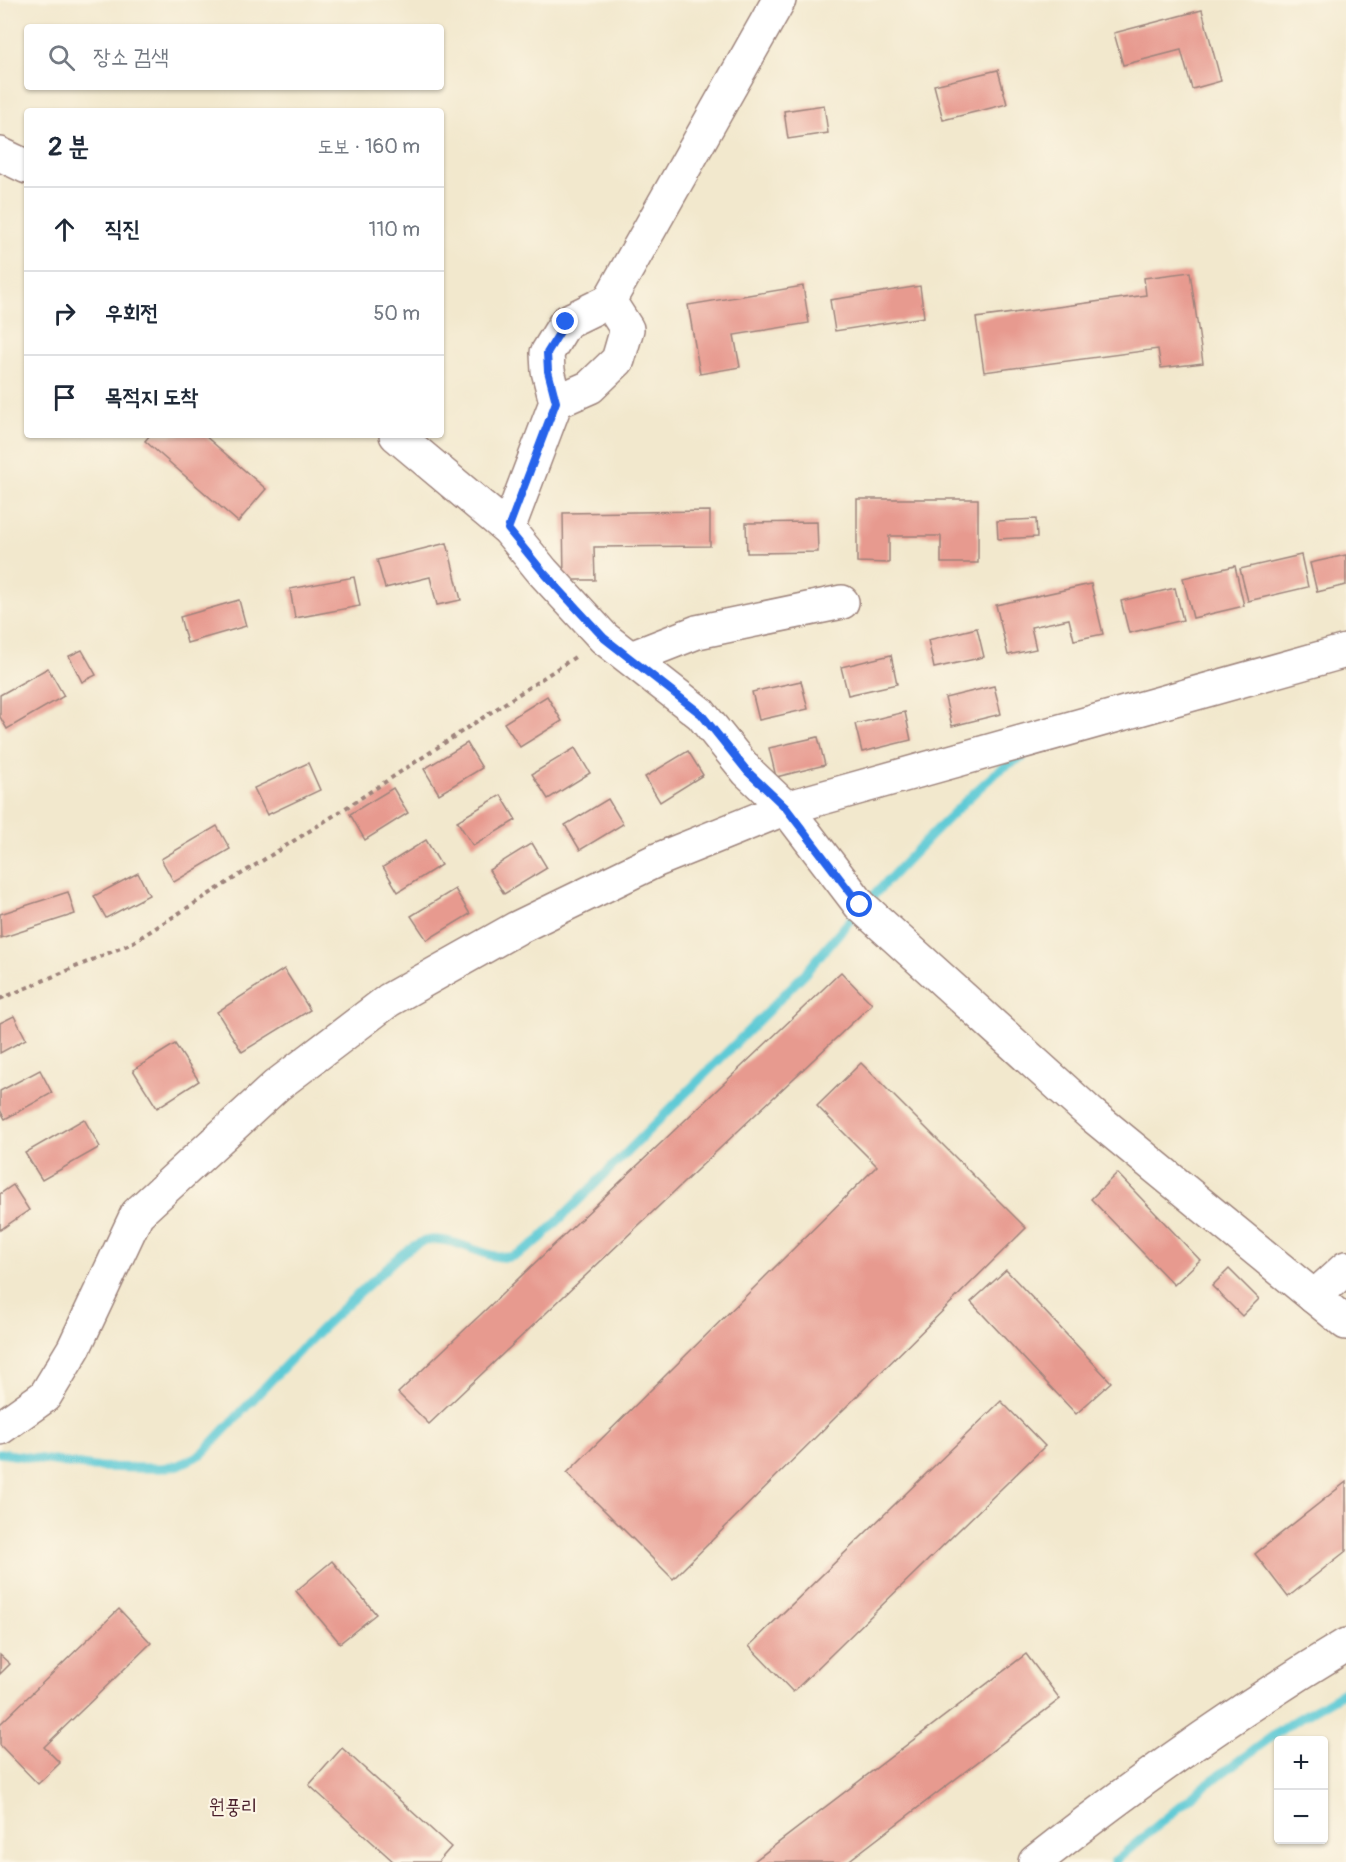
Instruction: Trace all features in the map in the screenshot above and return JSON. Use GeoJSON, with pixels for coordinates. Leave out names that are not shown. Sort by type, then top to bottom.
{"type":"FeatureCollection","features":[{"type":"Feature","properties":{"kind":"street"},"geometry":{"type":"LineString","coordinates":[[508,529],[556,402],[548,371],[547,353],[566,322],[609,301],[779,0]]}},
{"type":"Feature","properties":{"kind":"street"},"geometry":{"type":"LineString","coordinates":[[0,154],[24,166]]}},
{"type":"Feature","properties":{"kind":"street"},"geometry":{"type":"LineString","coordinates":[[556,402],[590,387],[618,360],[627,329],[609,301]]}},
{"type":"Feature","properties":{"kind":"street"},"geometry":{"type":"LineString","coordinates":[[400,438],[508,529],[543,572],[604,638],[701,714],[747,771],[786,808],[860,905],[1092,1115],[1346,1323]]}},
{"type":"Feature","properties":{"kind":"street"},"geometry":{"type":"LineString","coordinates":[[631,658],[697,632],[842,602]]}},
{"type":"Feature","properties":{"kind":"street"},"geometry":{"type":"LineString","coordinates":[[0,1428],[45,1395],[74,1348],[137,1214],[276,1086],[389,1000],[517,928],[657,860],[786,808],[1346,651]]}},
{"type":"Feature","properties":{"kind":"street"},"geometry":{"type":"LineString","coordinates":[[1314,1297],[1346,1268]]}},
{"type":"Feature","properties":{"kind":"street"},"geometry":{"type":"LineString","coordinates":[[1035,1862],[1082,1825],[1269,1691],[1346,1645]]}},
{"type":"Feature","properties":{"kind":"path"},"geometry":{"type":"LineString","coordinates":[[0,999],[130,944],[338,813],[604,638]]}},
{"type":"Feature","properties":{"kind":"building"},"geometry":{"type":"Polygon","coordinates":[[[1202,10],[1221,81],[1192,89],[1181,50],[1123,65],[1114,33],[1202,10]]]}},
{"type":"Feature","properties":{"kind":"building"},"geometry":{"type":"Polygon","coordinates":[[[998,70],[1007,104],[943,120],[934,85],[998,70]]]}},
{"type":"Feature","properties":{"kind":"building"},"geometry":{"type":"Polygon","coordinates":[[[824,105],[828,133],[788,139],[784,111],[824,105]]]}},
{"type":"Feature","properties":{"kind":"building"},"geometry":{"type":"Polygon","coordinates":[[[1190,272],[1203,363],[1161,368],[1158,349],[984,372],[976,318],[1146,295],[1144,278],[1190,272]]]}},
{"type":"Feature","properties":{"kind":"building"},"geometry":{"type":"Polygon","coordinates":[[[803,286],[809,323],[734,335],[740,367],[700,374],[688,305],[803,286]]]}},
{"type":"Feature","properties":{"kind":"building"},"geometry":{"type":"Polygon","coordinates":[[[920,286],[924,317],[835,331],[830,300],[920,286]]]}},
{"type":"Feature","properties":{"kind":"building"},"geometry":{"type":"Polygon","coordinates":[[[148,438],[207,438],[266,489],[238,522],[145,441],[148,438]]]}},
{"type":"Feature","properties":{"kind":"building"},"geometry":{"type":"Polygon","coordinates":[[[857,499],[978,499],[978,563],[941,563],[941,536],[889,536],[889,563],[857,562],[857,499]]]}},
{"type":"Feature","properties":{"kind":"building"},"geometry":{"type":"Polygon","coordinates":[[[710,511],[710,546],[594,547],[595,580],[564,580],[563,513],[710,511]]]}},
{"type":"Feature","properties":{"kind":"building"},"geometry":{"type":"Polygon","coordinates":[[[1036,519],[1037,537],[998,539],[997,521],[1036,519]]]}},
{"type":"Feature","properties":{"kind":"building"},"geometry":{"type":"Polygon","coordinates":[[[817,522],[818,552],[747,553],[746,523],[817,522]]]}},
{"type":"Feature","properties":{"kind":"building"},"geometry":{"type":"Polygon","coordinates":[[[447,543],[461,600],[437,605],[430,577],[385,588],[377,560],[447,543]]]}},
{"type":"Feature","properties":{"kind":"building"},"geometry":{"type":"Polygon","coordinates":[[[1301,555],[1308,587],[1248,601],[1240,569],[1301,555]]]}},
{"type":"Feature","properties":{"kind":"building"},"geometry":{"type":"Polygon","coordinates":[[[1346,555],[1346,585],[1317,592],[1310,563],[1346,555]]]}},
{"type":"Feature","properties":{"kind":"building"},"geometry":{"type":"Polygon","coordinates":[[[1235,566],[1244,606],[1193,618],[1183,578],[1235,566]]]}},
{"type":"Feature","properties":{"kind":"building"},"geometry":{"type":"Polygon","coordinates":[[[354,577],[360,606],[295,618],[290,589],[354,577]]]}},
{"type":"Feature","properties":{"kind":"building"},"geometry":{"type":"Polygon","coordinates":[[[1091,584],[1103,634],[1074,640],[1069,619],[1031,627],[1036,649],[1008,655],[996,605],[1091,584]]]}},
{"type":"Feature","properties":{"kind":"building"},"geometry":{"type":"Polygon","coordinates":[[[1175,588],[1183,620],[1129,633],[1121,601],[1175,588]]]}},
{"type":"Feature","properties":{"kind":"building"},"geometry":{"type":"Polygon","coordinates":[[[239,600],[246,626],[187,643],[180,617],[239,600]]]}},
{"type":"Feature","properties":{"kind":"building"},"geometry":{"type":"Polygon","coordinates":[[[977,628],[984,657],[934,668],[928,640],[977,628]]]}},
{"type":"Feature","properties":{"kind":"building"},"geometry":{"type":"Polygon","coordinates":[[[82,650],[96,675],[82,682],[69,656],[82,650]]]}},
{"type":"Feature","properties":{"kind":"building"},"geometry":{"type":"Polygon","coordinates":[[[891,655],[897,684],[848,695],[841,667],[891,655]]]}},
{"type":"Feature","properties":{"kind":"building"},"geometry":{"type":"Polygon","coordinates":[[[48,668],[64,696],[7,729],[0,717],[0,695],[48,668]]]}},
{"type":"Feature","properties":{"kind":"building"},"geometry":{"type":"Polygon","coordinates":[[[801,681],[808,709],[759,720],[752,692],[801,681]]]}},
{"type":"Feature","properties":{"kind":"building"},"geometry":{"type":"Polygon","coordinates":[[[994,686],[1001,714],[952,726],[945,698],[994,686]]]}},
{"type":"Feature","properties":{"kind":"building"},"geometry":{"type":"Polygon","coordinates":[[[547,696],[562,721],[520,747],[504,723],[547,696]]]}},
{"type":"Feature","properties":{"kind":"building"},"geometry":{"type":"Polygon","coordinates":[[[905,712],[911,740],[862,752],[855,724],[905,712]]]}},
{"type":"Feature","properties":{"kind":"building"},"geometry":{"type":"Polygon","coordinates":[[[818,737],[825,765],[776,777],[769,748],[818,737]]]}},
{"type":"Feature","properties":{"kind":"building"},"geometry":{"type":"Polygon","coordinates":[[[467,743],[482,768],[439,794],[424,769],[467,743]]]}},
{"type":"Feature","properties":{"kind":"building"},"geometry":{"type":"Polygon","coordinates":[[[575,748],[590,773],[548,799],[532,774],[575,748]]]}},
{"type":"Feature","properties":{"kind":"building"},"geometry":{"type":"Polygon","coordinates":[[[688,751],[703,775],[660,802],[645,777],[688,751]]]}},
{"type":"Feature","properties":{"kind":"building"},"geometry":{"type":"Polygon","coordinates":[[[308,763],[320,790],[267,815],[254,788],[308,763]]]}},
{"type":"Feature","properties":{"kind":"building"},"geometry":{"type":"Polygon","coordinates":[[[393,788],[408,813],[365,840],[350,814],[393,788]]]}},
{"type":"Feature","properties":{"kind":"building"},"geometry":{"type":"Polygon","coordinates":[[[501,795],[516,820],[473,846],[457,821],[501,795]]]}},
{"type":"Feature","properties":{"kind":"building"},"geometry":{"type":"Polygon","coordinates":[[[608,799],[623,824],[580,850],[565,825],[608,799]]]}},
{"type":"Feature","properties":{"kind":"building"},"geometry":{"type":"Polygon","coordinates":[[[217,826],[230,849],[174,882],[161,859],[217,826]]]}},
{"type":"Feature","properties":{"kind":"building"},"geometry":{"type":"Polygon","coordinates":[[[426,840],[441,865],[398,892],[383,867],[426,840]]]}},
{"type":"Feature","properties":{"kind":"building"},"geometry":{"type":"Polygon","coordinates":[[[532,843],[547,868],[504,894],[489,870],[532,843]]]}},
{"type":"Feature","properties":{"kind":"building"},"geometry":{"type":"Polygon","coordinates":[[[138,873],[149,895],[106,918],[94,896],[138,873]]]}},
{"type":"Feature","properties":{"kind":"building"},"geometry":{"type":"Polygon","coordinates":[[[455,889],[470,914],[427,940],[411,916],[455,889]]]}},
{"type":"Feature","properties":{"kind":"building"},"geometry":{"type":"Polygon","coordinates":[[[68,892],[75,914],[1,938],[0,914],[68,892]]]}},
{"type":"Feature","properties":{"kind":"building"},"geometry":{"type":"Polygon","coordinates":[[[284,969],[310,1010],[242,1052],[217,1012],[284,969]]]}},
{"type":"Feature","properties":{"kind":"building"},"geometry":{"type":"Polygon","coordinates":[[[841,972],[872,1004],[429,1424],[398,1393],[841,972]]]}},
{"type":"Feature","properties":{"kind":"building"},"geometry":{"type":"Polygon","coordinates":[[[14,1016],[26,1039],[0,1053],[0,1023],[14,1016]]]}},
{"type":"Feature","properties":{"kind":"building"},"geometry":{"type":"Polygon","coordinates":[[[175,1044],[199,1081],[157,1108],[133,1070],[175,1044]]]}},
{"type":"Feature","properties":{"kind":"building"},"geometry":{"type":"Polygon","coordinates":[[[861,1063],[1026,1228],[673,1579],[567,1473],[877,1166],[817,1106],[861,1063]]]}},
{"type":"Feature","properties":{"kind":"building"},"geometry":{"type":"Polygon","coordinates":[[[40,1070],[52,1093],[5,1119],[0,1110],[0,1091],[40,1070]]]}},
{"type":"Feature","properties":{"kind":"building"},"geometry":{"type":"Polygon","coordinates":[[[84,1119],[100,1147],[42,1180],[25,1153],[84,1119]]]}},
{"type":"Feature","properties":{"kind":"building"},"geometry":{"type":"Polygon","coordinates":[[[1117,1173],[1200,1260],[1174,1285],[1091,1199],[1117,1173]]]}},
{"type":"Feature","properties":{"kind":"building"},"geometry":{"type":"Polygon","coordinates":[[[13,1185],[29,1210],[0,1230],[0,1194],[13,1185]]]}},
{"type":"Feature","properties":{"kind":"building"},"geometry":{"type":"Polygon","coordinates":[[[1229,1269],[1259,1299],[1242,1316],[1212,1286],[1229,1269]]]}},
{"type":"Feature","properties":{"kind":"building"},"geometry":{"type":"Polygon","coordinates":[[[1006,1270],[1111,1382],[1076,1414],[971,1302],[1006,1270]]]}},
{"type":"Feature","properties":{"kind":"building"},"geometry":{"type":"Polygon","coordinates":[[[1001,1401],[1045,1446],[793,1692],[749,1646],[1001,1401]]]}},
{"type":"Feature","properties":{"kind":"building"},"geometry":{"type":"Polygon","coordinates":[[[1346,1482],[1346,1551],[1288,1597],[1255,1554],[1346,1482]]]}},
{"type":"Feature","properties":{"kind":"building"},"geometry":{"type":"Polygon","coordinates":[[[332,1561],[376,1614],[340,1643],[296,1591],[332,1561]]]}},
{"type":"Feature","properties":{"kind":"building"},"geometry":{"type":"Polygon","coordinates":[[[119,1609],[151,1643],[44,1747],[60,1763],[38,1784],[0,1745],[0,1724],[119,1609]]]}},
{"type":"Feature","properties":{"kind":"building"},"geometry":{"type":"Polygon","coordinates":[[[1026,1654],[1060,1699],[847,1862],[753,1862],[1026,1654]]]}},
{"type":"Feature","properties":{"kind":"building"},"geometry":{"type":"Polygon","coordinates":[[[0,1655],[10,1664],[0,1674],[0,1655]]]}},
{"type":"Feature","properties":{"kind":"building"},"geometry":{"type":"Polygon","coordinates":[[[342,1748],[451,1847],[438,1862],[394,1862],[309,1785],[342,1748]]]}},
{"type":"Feature","properties":{"kind":"waterway"},"geometry":{"type":"LineString","coordinates":[[873,896],[979,788],[1003,768],[1022,758]]}},
{"type":"Feature","properties":{"kind":"waterway"},"geometry":{"type":"LineString","coordinates":[[0,1453],[94,1467],[138,1468],[179,1465],[202,1454],[310,1340],[394,1261],[418,1243],[447,1241],[490,1255],[509,1257],[540,1239],[806,972],[857,912]]}},
{"type":"Feature","properties":{"kind":"waterway"},"geometry":{"type":"LineString","coordinates":[[1114,1862],[1203,1787],[1288,1725],[1346,1691]]}},
{"type":"Feature","properties":{"kind":"district","name":"원풍리"},"geometry":{"type":"Point","coordinates":[233,1806]}},
{"type":"Feature","properties":{"kind":"route"},"geometry":{"type":"LineString","coordinates":[[566,322],[547,353],[548,371],[556,402],[508,529],[543,572],[604,638],[701,714],[747,771],[786,808],[860,905]]}}]}
